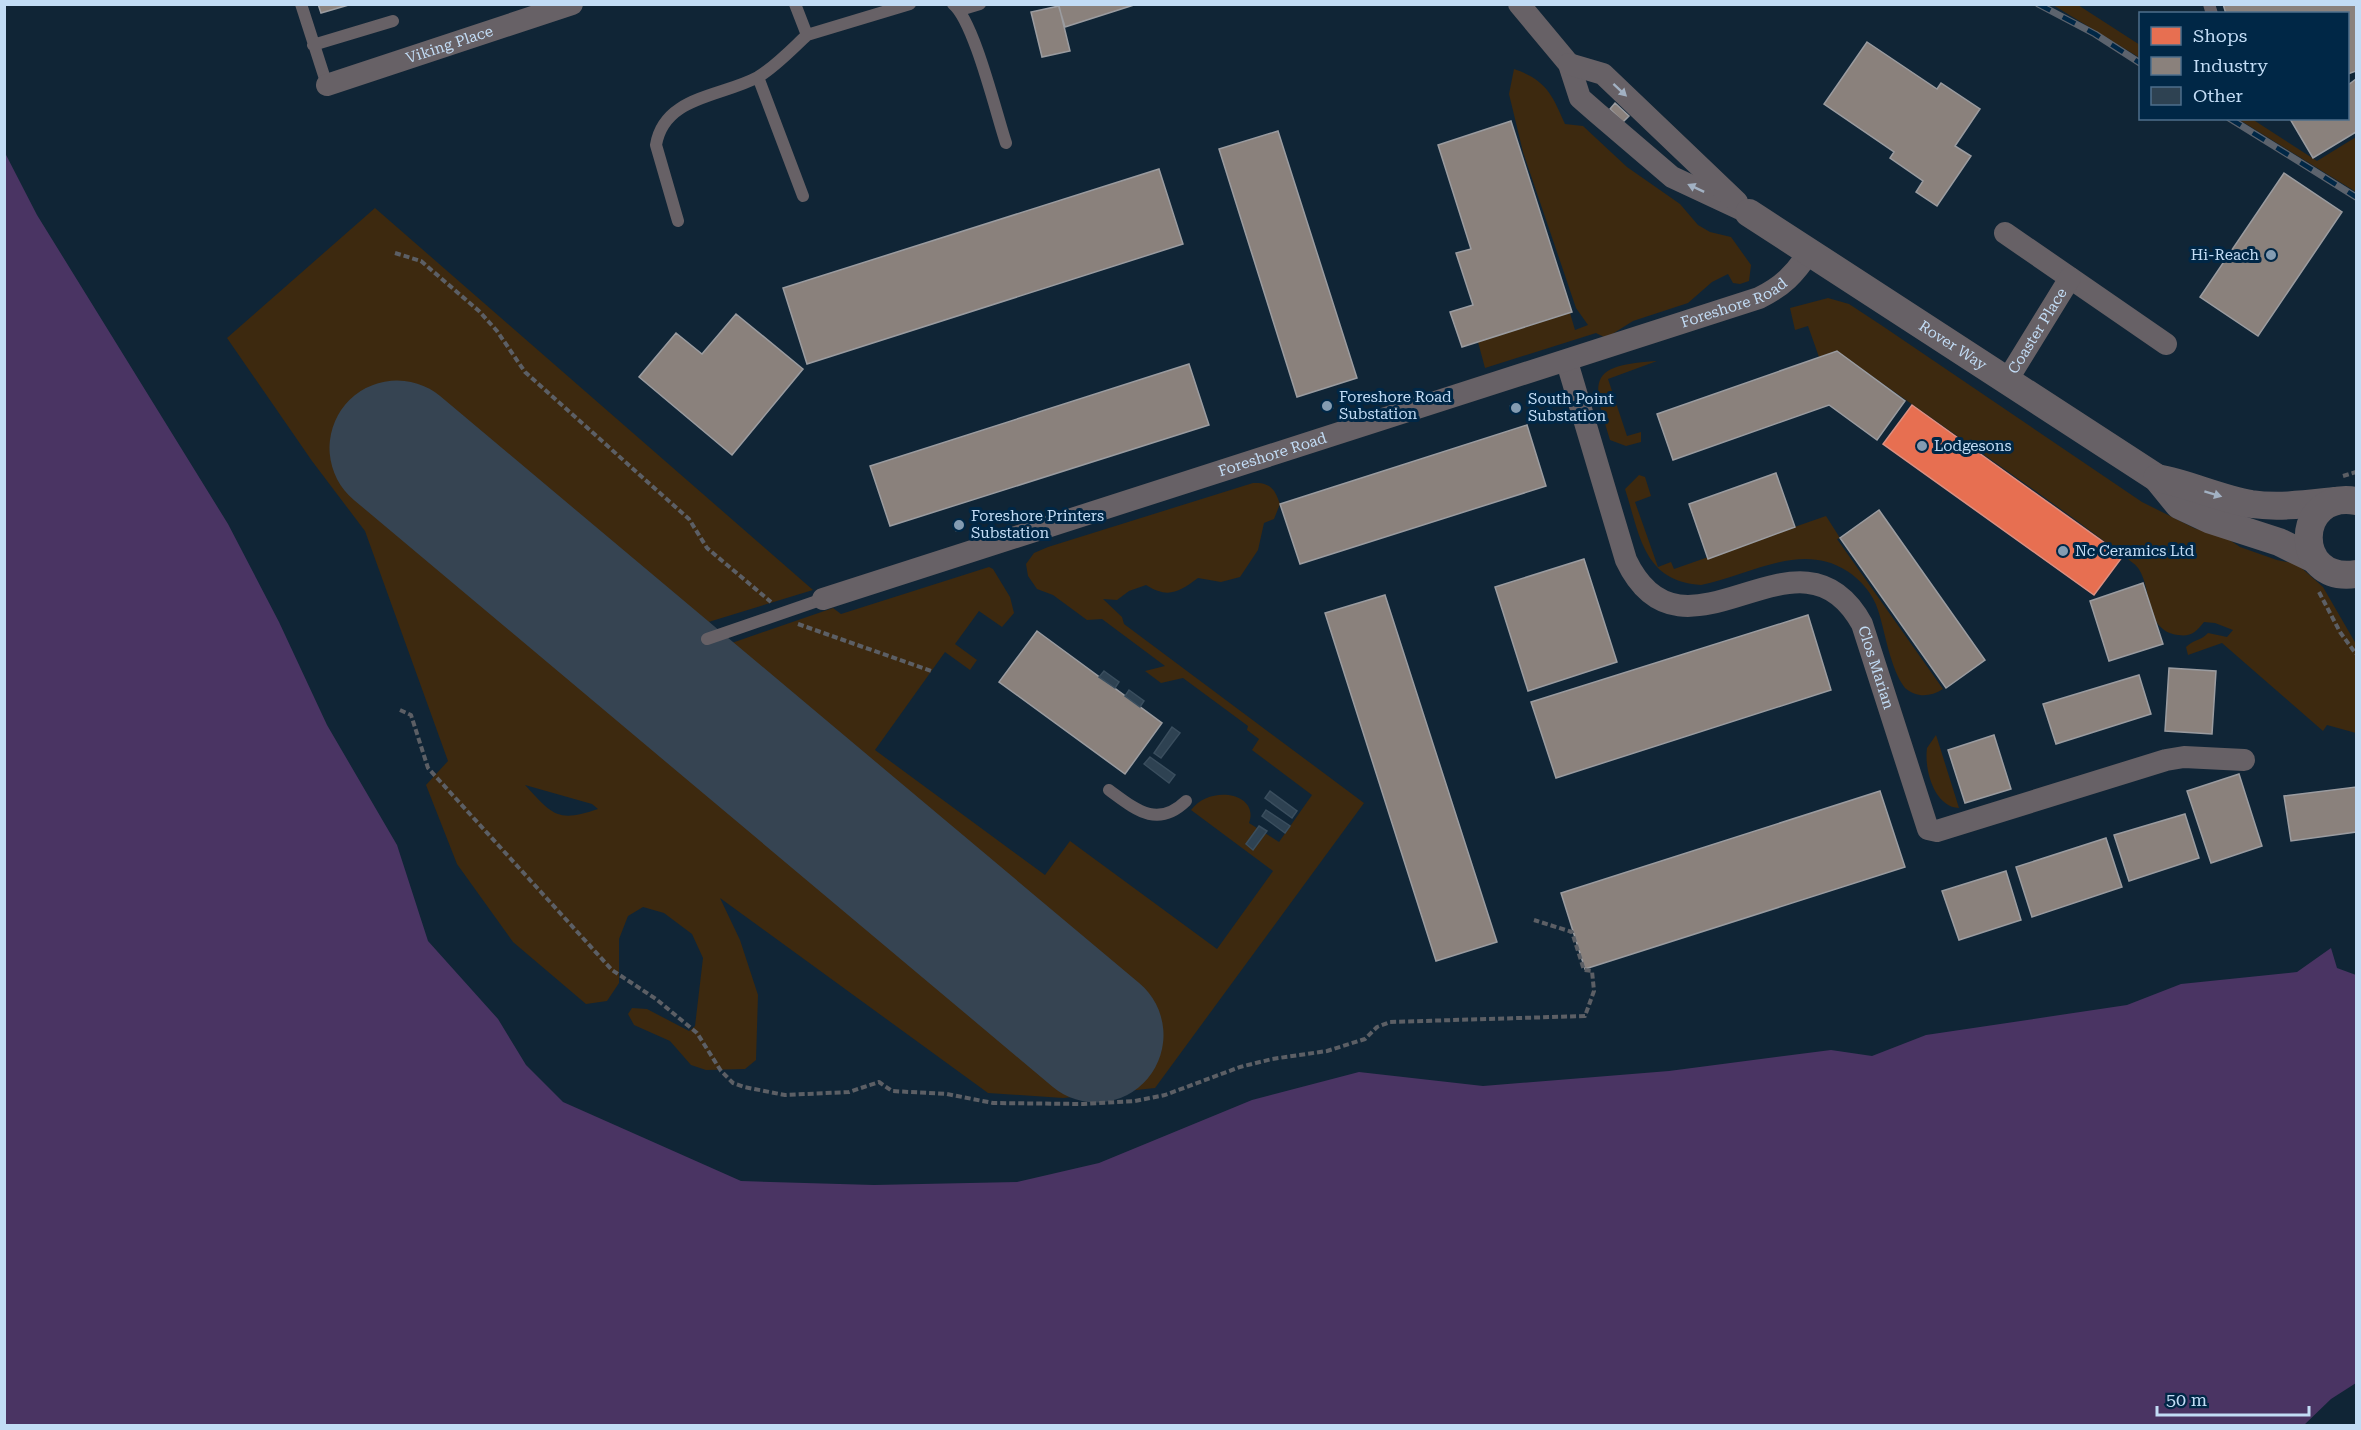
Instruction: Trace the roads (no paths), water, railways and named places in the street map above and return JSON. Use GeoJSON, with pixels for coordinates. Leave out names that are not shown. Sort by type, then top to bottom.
{"type":"FeatureCollection","features":[{"type":"Feature","properties":{"kind":"street","name":"Viking Place"},"geometry":{"type":"LineString","coordinates":[[327,85],[572,4]]}},
{"type":"Feature","properties":{"kind":"street"},"geometry":{"type":"LineString","coordinates":[[1519,4],[1569,64],[1580,98],[1671,177],[1749,213]]}},
{"type":"Feature","properties":{"kind":"street"},"geometry":{"type":"LineString","coordinates":[[1569,64],[1603,74],[1749,213]]}},
{"type":"Feature","properties":{"kind":"street","name":"Rover Way"},"geometry":{"type":"LineString","coordinates":[[1749,213],[2157,478],[2179,505],[2211,520],[2279,542],[2314,558],[2332,573],[2356,575]]}},
{"type":"Feature","properties":{"kind":"street","name":"Coaster Place"},"geometry":{"type":"LineString","coordinates":[[2005,233],[2166,345]]}},
{"type":"Feature","properties":{"kind":"street","name":"Foreshore Road"},"geometry":{"type":"LineString","coordinates":[[823,599],[1567,362],[1759,298],[1777,290],[1790,279],[1809,252]]}},
{"type":"Feature","properties":{"kind":"street","name":"Coaster Place"},"geometry":{"type":"LineString","coordinates":[[2006,382],[2070,278]]}},
{"type":"Feature","properties":{"kind":"street","name":"Clos Marian"},"geometry":{"type":"LineString","coordinates":[[1567,362],[1626,560],[1641,585],[1661,600],[1686,606],[1713,604],[1791,581],[1814,583],[1838,593],[1848,602],[1862,624],[1928,829],[1937,831],[2166,760],[2184,757],[2244,760]]}},
{"type":"Feature","properties":{"kind":"street","name":"Rover Way"},"geometry":{"type":"LineString","coordinates":[[2157,478],[2186,483],[2202,491],[2252,504],[2287,506],[2346,501]]}},
{"type":"Feature","properties":{"kind":"street"},"geometry":{"type":"LineString","coordinates":[[2314,558],[2309,548],[2310,524],[2316,514],[2346,501]]}},
{"type":"Feature","properties":{"kind":"lane"},"geometry":{"type":"LineString","coordinates":[[301,4],[327,85]]}},
{"type":"Feature","properties":{"kind":"lane"},"geometry":{"type":"LineString","coordinates":[[795,4],[807,35]]}},
{"type":"Feature","properties":{"kind":"lane"},"geometry":{"type":"LineString","coordinates":[[678,221],[656,145],[658,133],[670,114],[690,103],[758,77],[807,35],[910,4]]}},
{"type":"Feature","properties":{"kind":"lane"},"geometry":{"type":"LineString","coordinates":[[980,4],[957,8],[1006,143]]}},
{"type":"Feature","properties":{"kind":"lane"},"geometry":{"type":"LineString","coordinates":[[313,45],[393,21]]}},
{"type":"Feature","properties":{"kind":"lane"},"geometry":{"type":"LineString","coordinates":[[758,77],[804,196]]}},
{"type":"Feature","properties":{"kind":"lane"},"geometry":{"type":"LineString","coordinates":[[707,639],[823,599]]}},
{"type":"Feature","properties":{"kind":"lane"},"geometry":{"type":"LineString","coordinates":[[1109,790],[1136,809],[1153,815],[1166,815],[1185,801]]}},
{"type":"Feature","properties":{"kind":"railway"},"geometry":{"type":"LineString","coordinates":[[2038,4],[2095,34],[2139,62]]}},
{"type":"Feature","properties":{"kind":"railway"},"geometry":{"type":"LineString","coordinates":[[2232,120],[2356,197]]}},
{"type":"Feature","properties":{"kind":"place","name":"Hi-Reach"},"geometry":{"type":"Point","coordinates":[2271,255]}},
{"type":"Feature","properties":{"kind":"place","name":"Foreshore Road Substation"},"geometry":{"type":"Point","coordinates":[1327,406]}},
{"type":"Feature","properties":{"kind":"place","name":"South Point Substation"},"geometry":{"type":"Point","coordinates":[1516,408]}},
{"type":"Feature","properties":{"kind":"place","name":"Lodgesons"},"geometry":{"type":"Point","coordinates":[1922,446]}},
{"type":"Feature","properties":{"kind":"place","name":"Foreshore Printers Substation"},"geometry":{"type":"Point","coordinates":[959,525]}},
{"type":"Feature","properties":{"kind":"place","name":"Nc Ceramics Ltd"},"geometry":{"type":"Point","coordinates":[2063,551]}}]}
